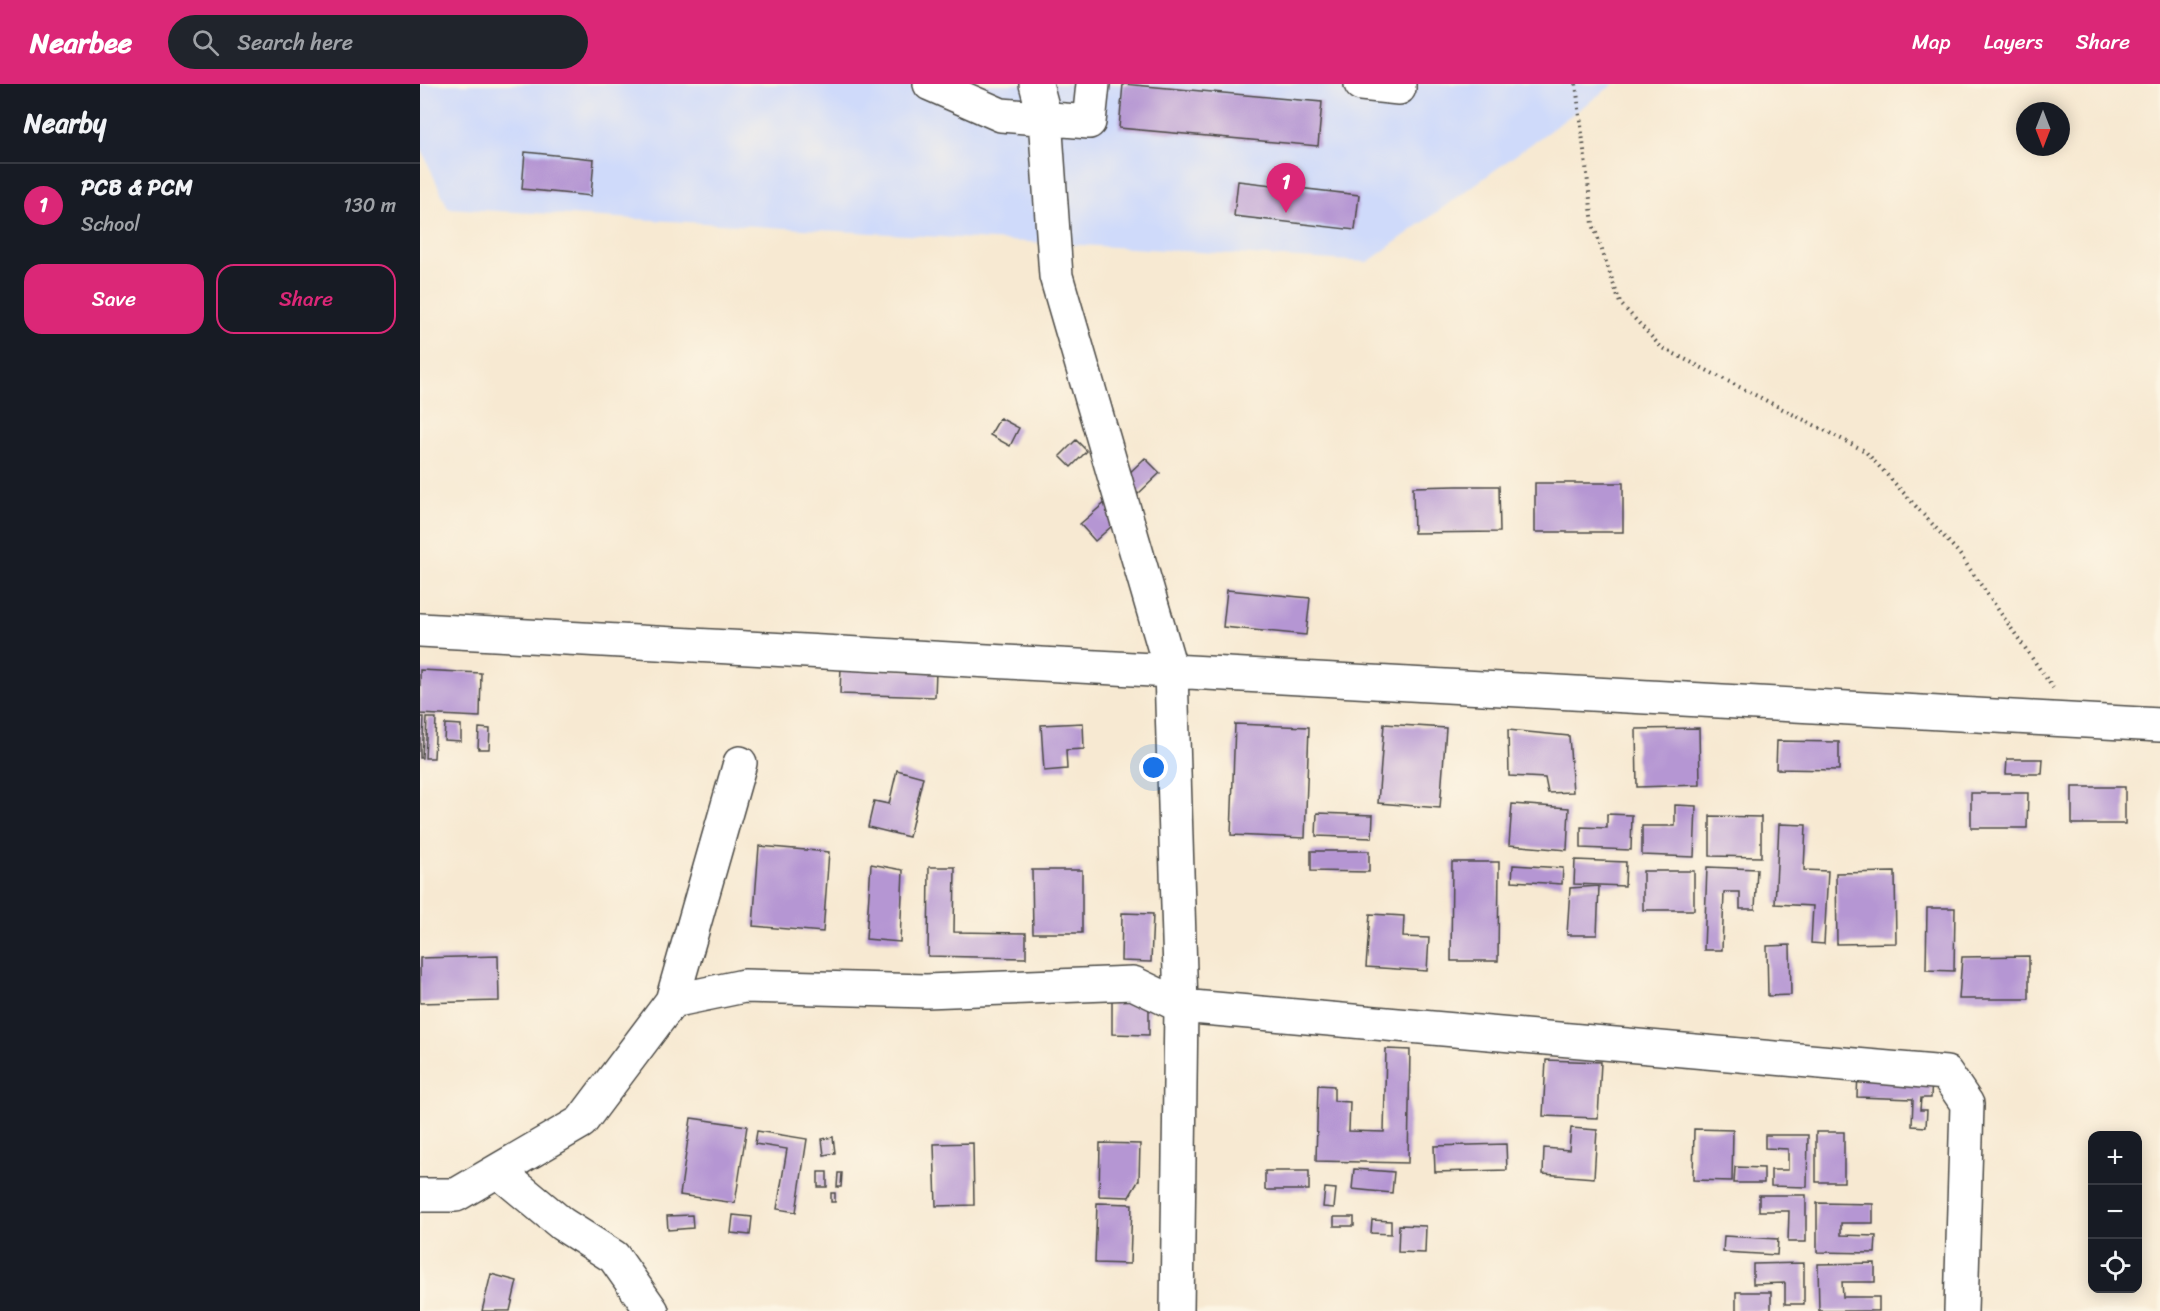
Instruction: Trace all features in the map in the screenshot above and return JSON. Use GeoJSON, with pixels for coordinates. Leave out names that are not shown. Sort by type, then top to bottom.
{"type":"FeatureCollection","features":[{"type":"Feature","properties":{"kind":"street"},"geometry":{"type":"LineString","coordinates":[[930,84],[1001,115],[1089,122],[1093,84]]}},
{"type":"Feature","properties":{"kind":"street"},"geometry":{"type":"LineString","coordinates":[[1036,84],[1045,118],[1056,276],[1172,671],[1181,1006],[1177,1311]]}},
{"type":"Feature","properties":{"kind":"street"},"geometry":{"type":"LineString","coordinates":[[1361,84],[1399,88],[1399,84]]}},
{"type":"Feature","properties":{"kind":"street"},"geometry":{"type":"LineString","coordinates":[[420,630],[2160,725]]}},
{"type":"Feature","properties":{"kind":"street"},"geometry":{"type":"LineString","coordinates":[[420,1195],[456,1195],[581,1122],[672,1001],[740,763]]}},
{"type":"Feature","properties":{"kind":"street"},"geometry":{"type":"LineString","coordinates":[[672,1001],[744,986],[926,991],[1133,983],[1181,1006],[1946,1073],[1967,1104],[1961,1311]]}},
{"type":"Feature","properties":{"kind":"street"},"geometry":{"type":"LineString","coordinates":[[498,1171],[562,1224],[614,1257],[652,1311]]}},
{"type":"Feature","properties":{"kind":"path"},"geometry":{"type":"LineString","coordinates":[[1576,84],[1593,224],[1620,303],[1661,347],[1865,451],[1958,552],[2076,720]]}},
{"type":"Feature","properties":{"kind":"shaded area"},"geometry":{"type":"Polygon","coordinates":[[[420,84],[1614,84],[1368,262],[448,208],[420,146],[420,84]]]}},
{"type":"Feature","properties":{"kind":"building"},"geometry":{"type":"Polygon","coordinates":[[[1123,84],[1322,102],[1318,146],[1119,128],[1123,84]]]}},
{"type":"Feature","properties":{"kind":"building"},"geometry":{"type":"Polygon","coordinates":[[[525,152],[594,159],[591,196],[522,189],[525,152]]]}},
{"type":"Feature","properties":{"kind":"building"},"geometry":{"type":"Polygon","coordinates":[[[1238,181],[1359,195],[1355,230],[1234,216],[1238,181]]]}},
{"type":"Feature","properties":{"kind":"building"},"geometry":{"type":"Polygon","coordinates":[[[1000,418],[1019,428],[1010,446],[990,435],[1000,418]]]}},
{"type":"Feature","properties":{"kind":"building"},"geometry":{"type":"Polygon","coordinates":[[[1076,440],[1087,451],[1071,467],[1060,456],[1076,440]]]}},
{"type":"Feature","properties":{"kind":"building"},"geometry":{"type":"Polygon","coordinates":[[[1145,458],[1160,473],[1138,494],[1123,479],[1145,458]]]}},
{"type":"Feature","properties":{"kind":"building"},"geometry":{"type":"Polygon","coordinates":[[[1535,483],[1623,483],[1623,532],[1535,532],[1535,483]]]}},
{"type":"Feature","properties":{"kind":"building"},"geometry":{"type":"Polygon","coordinates":[[[1499,486],[1500,532],[1414,533],[1413,487],[1499,486]]]}},
{"type":"Feature","properties":{"kind":"building"},"geometry":{"type":"Polygon","coordinates":[[[1107,501],[1121,518],[1095,541],[1080,524],[1107,501]]]}},
{"type":"Feature","properties":{"kind":"building"},"geometry":{"type":"Polygon","coordinates":[[[1227,590],[1310,598],[1306,635],[1223,627],[1227,590]]]}},
{"type":"Feature","properties":{"kind":"building"},"geometry":{"type":"Polygon","coordinates":[[[841,667],[936,671],[935,697],[840,694],[841,667]]]}},
{"type":"Feature","properties":{"kind":"building"},"geometry":{"type":"Polygon","coordinates":[[[420,670],[481,673],[480,717],[420,714],[420,670]]]}},
{"type":"Feature","properties":{"kind":"building"},"geometry":{"type":"Polygon","coordinates":[[[420,717],[424,717],[422,758],[420,758],[420,717]]]}},
{"type":"Feature","properties":{"kind":"building"},"geometry":{"type":"Polygon","coordinates":[[[427,718],[436,718],[434,758],[425,758],[427,718]]]}},
{"type":"Feature","properties":{"kind":"building"},"geometry":{"type":"Polygon","coordinates":[[[1083,723],[1084,749],[1066,750],[1067,769],[1044,771],[1041,725],[1083,723]]]}},
{"type":"Feature","properties":{"kind":"building"},"geometry":{"type":"Polygon","coordinates":[[[445,724],[461,725],[461,741],[444,740],[445,724]]]}},
{"type":"Feature","properties":{"kind":"building"},"geometry":{"type":"Polygon","coordinates":[[[1235,724],[1309,727],[1305,838],[1231,835],[1235,724]]]}},
{"type":"Feature","properties":{"kind":"building"},"geometry":{"type":"Polygon","coordinates":[[[1384,724],[1446,728],[1440,808],[1378,803],[1384,724]]]}},
{"type":"Feature","properties":{"kind":"building"},"geometry":{"type":"Polygon","coordinates":[[[479,728],[490,729],[489,749],[478,749],[479,728]]]}},
{"type":"Feature","properties":{"kind":"building"},"geometry":{"type":"Polygon","coordinates":[[[1699,728],[1700,785],[1637,787],[1636,729],[1699,728]]]}},
{"type":"Feature","properties":{"kind":"building"},"geometry":{"type":"Polygon","coordinates":[[[1508,730],[1569,736],[1573,792],[1548,793],[1545,778],[1509,776],[1508,730]]]}},
{"type":"Feature","properties":{"kind":"building"},"geometry":{"type":"Polygon","coordinates":[[[1777,741],[1839,742],[1839,770],[1776,769],[1777,741]]]}},
{"type":"Feature","properties":{"kind":"building"},"geometry":{"type":"Polygon","coordinates":[[[2007,759],[2043,759],[2042,774],[2006,774],[2007,759]]]}},
{"type":"Feature","properties":{"kind":"building"},"geometry":{"type":"Polygon","coordinates":[[[897,770],[923,777],[909,837],[868,827],[874,801],[889,804],[897,770]]]}},
{"type":"Feature","properties":{"kind":"building"},"geometry":{"type":"Polygon","coordinates":[[[2072,787],[2125,787],[2125,824],[2072,824],[2072,787]]]}},
{"type":"Feature","properties":{"kind":"building"},"geometry":{"type":"Polygon","coordinates":[[[1971,793],[2028,793],[2027,828],[1971,828],[1971,793]]]}},
{"type":"Feature","properties":{"kind":"building"},"geometry":{"type":"Polygon","coordinates":[[[1512,804],[1569,808],[1567,850],[1509,845],[1512,804]]]}},
{"type":"Feature","properties":{"kind":"building"},"geometry":{"type":"Polygon","coordinates":[[[1675,805],[1696,806],[1694,857],[1642,855],[1642,826],[1675,826],[1675,805]]]}},
{"type":"Feature","properties":{"kind":"building"},"geometry":{"type":"Polygon","coordinates":[[[1317,813],[1373,815],[1372,838],[1316,836],[1317,813]]]}},
{"type":"Feature","properties":{"kind":"building"},"geometry":{"type":"Polygon","coordinates":[[[1607,814],[1632,815],[1631,850],[1581,848],[1581,827],[1607,828],[1607,814]]]}},
{"type":"Feature","properties":{"kind":"building"},"geometry":{"type":"Polygon","coordinates":[[[1710,816],[1761,817],[1761,857],[1710,856],[1710,816]]]}},
{"type":"Feature","properties":{"kind":"building"},"geometry":{"type":"Polygon","coordinates":[[[1779,824],[1806,825],[1804,870],[1828,871],[1824,944],[1811,943],[1813,906],[1775,904],[1779,824]]]}},
{"type":"Feature","properties":{"kind":"building"},"geometry":{"type":"Polygon","coordinates":[[[759,846],[829,852],[823,932],[753,926],[759,846]]]}},
{"type":"Feature","properties":{"kind":"building"},"geometry":{"type":"Polygon","coordinates":[[[1311,851],[1369,851],[1369,872],[1311,871],[1311,851]]]}},
{"type":"Feature","properties":{"kind":"building"},"geometry":{"type":"Polygon","coordinates":[[[1575,860],[1626,862],[1625,886],[1574,884],[1575,860]]]}},
{"type":"Feature","properties":{"kind":"building"},"geometry":{"type":"Polygon","coordinates":[[[1452,862],[1499,862],[1498,961],[1451,961],[1452,862]]]}},
{"type":"Feature","properties":{"kind":"building"},"geometry":{"type":"Polygon","coordinates":[[[871,864],[903,870],[900,942],[866,939],[871,864]]]}},
{"type":"Feature","properties":{"kind":"building"},"geometry":{"type":"Polygon","coordinates":[[[1513,865],[1563,868],[1562,884],[1512,881],[1513,865]]]}},
{"type":"Feature","properties":{"kind":"building"},"geometry":{"type":"Polygon","coordinates":[[[929,867],[955,867],[954,932],[1026,933],[1026,958],[928,956],[929,867]]]}},
{"type":"Feature","properties":{"kind":"building"},"geometry":{"type":"Polygon","coordinates":[[[1707,867],[1757,869],[1755,909],[1740,909],[1740,892],[1724,892],[1722,950],[1704,950],[1707,867]]]}},
{"type":"Feature","properties":{"kind":"building"},"geometry":{"type":"Polygon","coordinates":[[[1032,870],[1082,870],[1082,933],[1033,933],[1032,870]]]}},
{"type":"Feature","properties":{"kind":"building"},"geometry":{"type":"Polygon","coordinates":[[[1643,871],[1694,871],[1694,910],[1643,910],[1643,871]]]}},
{"type":"Feature","properties":{"kind":"building"},"geometry":{"type":"Polygon","coordinates":[[[1895,872],[1896,943],[1837,944],[1836,873],[1895,872]]]}},
{"type":"Feature","properties":{"kind":"building"},"geometry":{"type":"Polygon","coordinates":[[[1599,886],[1597,935],[1567,935],[1570,888],[1599,886]]]}},
{"type":"Feature","properties":{"kind":"building"},"geometry":{"type":"Polygon","coordinates":[[[1927,908],[1955,908],[1954,971],[1926,970],[1927,908]]]}},
{"type":"Feature","properties":{"kind":"building"},"geometry":{"type":"Polygon","coordinates":[[[1122,913],[1153,914],[1151,962],[1121,961],[1122,913]]]}},
{"type":"Feature","properties":{"kind":"building"},"geometry":{"type":"Polygon","coordinates":[[[1370,914],[1404,916],[1403,937],[1429,938],[1427,971],[1366,967],[1370,914]]]}},
{"type":"Feature","properties":{"kind":"building"},"geometry":{"type":"Polygon","coordinates":[[[1790,945],[1791,995],[1768,996],[1767,946],[1790,945]]]}},
{"type":"Feature","properties":{"kind":"building"},"geometry":{"type":"Polygon","coordinates":[[[498,956],[499,1001],[420,1003],[420,958],[498,956]]]}},
{"type":"Feature","properties":{"kind":"building"},"geometry":{"type":"Polygon","coordinates":[[[2029,956],[2029,999],[1959,999],[1962,957],[2029,956]]]}},
{"type":"Feature","properties":{"kind":"building"},"geometry":{"type":"Polygon","coordinates":[[[1112,996],[1149,996],[1149,1035],[1112,1034],[1112,996]]]}},
{"type":"Feature","properties":{"kind":"building"},"geometry":{"type":"Polygon","coordinates":[[[1386,1049],[1410,1050],[1408,1163],[1316,1161],[1318,1085],[1334,1086],[1334,1101],[1350,1102],[1349,1131],[1384,1132],[1386,1049]]]}},
{"type":"Feature","properties":{"kind":"building"},"geometry":{"type":"Polygon","coordinates":[[[1546,1060],[1601,1062],[1598,1118],[1543,1116],[1546,1060]]]}},
{"type":"Feature","properties":{"kind":"building"},"geometry":{"type":"Polygon","coordinates":[[[1858,1072],[1932,1074],[1931,1098],[1921,1098],[1920,1110],[1927,1110],[1926,1127],[1912,1126],[1913,1099],[1857,1097],[1858,1072]]]}},
{"type":"Feature","properties":{"kind":"building"},"geometry":{"type":"Polygon","coordinates":[[[691,1118],[747,1126],[735,1203],[680,1195],[691,1118]]]}},
{"type":"Feature","properties":{"kind":"building"},"geometry":{"type":"Polygon","coordinates":[[[1571,1128],[1597,1130],[1594,1178],[1543,1174],[1544,1148],[1569,1150],[1571,1128]]]}},
{"type":"Feature","properties":{"kind":"building"},"geometry":{"type":"Polygon","coordinates":[[[1694,1129],[1733,1130],[1732,1181],[1693,1180],[1694,1129]]]}},
{"type":"Feature","properties":{"kind":"building"},"geometry":{"type":"Polygon","coordinates":[[[757,1131],[807,1139],[796,1212],[777,1209],[787,1149],[755,1144],[757,1131]]]}},
{"type":"Feature","properties":{"kind":"building"},"geometry":{"type":"Polygon","coordinates":[[[1816,1132],[1844,1132],[1844,1182],[1816,1182],[1816,1132]]]}},
{"type":"Feature","properties":{"kind":"building"},"geometry":{"type":"Polygon","coordinates":[[[1765,1135],[1808,1135],[1807,1187],[1771,1186],[1771,1170],[1788,1170],[1788,1149],[1765,1148],[1765,1135]]]}},
{"type":"Feature","properties":{"kind":"building"},"geometry":{"type":"Polygon","coordinates":[[[833,1137],[835,1153],[824,1155],[822,1139],[833,1137]]]}},
{"type":"Feature","properties":{"kind":"building"},"geometry":{"type":"Polygon","coordinates":[[[973,1143],[974,1205],[936,1206],[934,1144],[973,1143]]]}},
{"type":"Feature","properties":{"kind":"building"},"geometry":{"type":"Polygon","coordinates":[[[1100,1143],[1140,1144],[1139,1180],[1129,1197],[1099,1196],[1100,1143]]]}},
{"type":"Feature","properties":{"kind":"building"},"geometry":{"type":"Polygon","coordinates":[[[1506,1144],[1507,1170],[1435,1172],[1434,1146],[1506,1144]]]}},
{"type":"Feature","properties":{"kind":"building"},"geometry":{"type":"Polygon","coordinates":[[[1735,1167],[1764,1168],[1764,1183],[1734,1183],[1735,1167]]]}},
{"type":"Feature","properties":{"kind":"building"},"geometry":{"type":"Polygon","coordinates":[[[1354,1169],[1394,1172],[1392,1193],[1352,1189],[1354,1169]]]}},
{"type":"Feature","properties":{"kind":"building"},"geometry":{"type":"Polygon","coordinates":[[[1265,1171],[1309,1171],[1309,1190],[1265,1190],[1265,1171]]]}},
{"type":"Feature","properties":{"kind":"building"},"geometry":{"type":"Polygon","coordinates":[[[818,1172],[827,1172],[827,1187],[818,1187],[818,1172]]]}},
{"type":"Feature","properties":{"kind":"building"},"geometry":{"type":"Polygon","coordinates":[[[838,1173],[842,1173],[841,1187],[837,1187],[838,1173]]]}},
{"type":"Feature","properties":{"kind":"building"},"geometry":{"type":"Polygon","coordinates":[[[1325,1188],[1336,1189],[1334,1208],[1323,1207],[1325,1188]]]}},
{"type":"Feature","properties":{"kind":"building"},"geometry":{"type":"Polygon","coordinates":[[[831,1193],[835,1193],[835,1202],[831,1202],[831,1193]]]}},
{"type":"Feature","properties":{"kind":"building"},"geometry":{"type":"Polygon","coordinates":[[[1759,1195],[1806,1195],[1806,1242],[1788,1242],[1789,1211],[1759,1211],[1759,1195]]]}},
{"type":"Feature","properties":{"kind":"building"},"geometry":{"type":"Polygon","coordinates":[[[1097,1203],[1132,1204],[1130,1264],[1095,1263],[1097,1203]]]}},
{"type":"Feature","properties":{"kind":"building"},"geometry":{"type":"Polygon","coordinates":[[[1817,1203],[1873,1204],[1873,1223],[1841,1223],[1841,1235],[1876,1236],[1875,1253],[1817,1252],[1817,1203]]]}},
{"type":"Feature","properties":{"kind":"building"},"geometry":{"type":"Polygon","coordinates":[[[692,1215],[693,1228],[668,1230],[667,1216],[692,1215]]]}},
{"type":"Feature","properties":{"kind":"building"},"geometry":{"type":"Polygon","coordinates":[[[733,1215],[752,1217],[750,1235],[731,1233],[733,1215]]]}},
{"type":"Feature","properties":{"kind":"building"},"geometry":{"type":"Polygon","coordinates":[[[1334,1217],[1354,1217],[1354,1226],[1334,1226],[1334,1217]]]}},
{"type":"Feature","properties":{"kind":"building"},"geometry":{"type":"Polygon","coordinates":[[[1372,1220],[1391,1221],[1391,1234],[1371,1233],[1372,1220]]]}},
{"type":"Feature","properties":{"kind":"building"},"geometry":{"type":"Polygon","coordinates":[[[1399,1225],[1426,1226],[1425,1253],[1398,1252],[1399,1225]]]}},
{"type":"Feature","properties":{"kind":"building"},"geometry":{"type":"Polygon","coordinates":[[[1724,1236],[1778,1239],[1777,1255],[1723,1252],[1724,1236]]]}},
{"type":"Feature","properties":{"kind":"building"},"geometry":{"type":"Polygon","coordinates":[[[1804,1263],[1804,1304],[1785,1304],[1785,1283],[1753,1284],[1753,1264],[1804,1263]]]}},
{"type":"Feature","properties":{"kind":"building"},"geometry":{"type":"Polygon","coordinates":[[[1875,1263],[1875,1282],[1842,1282],[1843,1297],[1879,1297],[1879,1311],[1819,1311],[1818,1264],[1875,1263]]]}},
{"type":"Feature","properties":{"kind":"building"},"geometry":{"type":"Polygon","coordinates":[[[491,1274],[517,1281],[510,1311],[482,1311],[491,1274]]]}},
{"type":"Feature","properties":{"kind":"building"},"geometry":{"type":"Polygon","coordinates":[[[1736,1292],[1771,1292],[1771,1311],[1736,1311],[1736,1292]]]}},
{"type":"Feature","properties":{"kind":"place","name":"PCB & PCM"},"geometry":{"type":"Point","coordinates":[1286,213]}}]}
